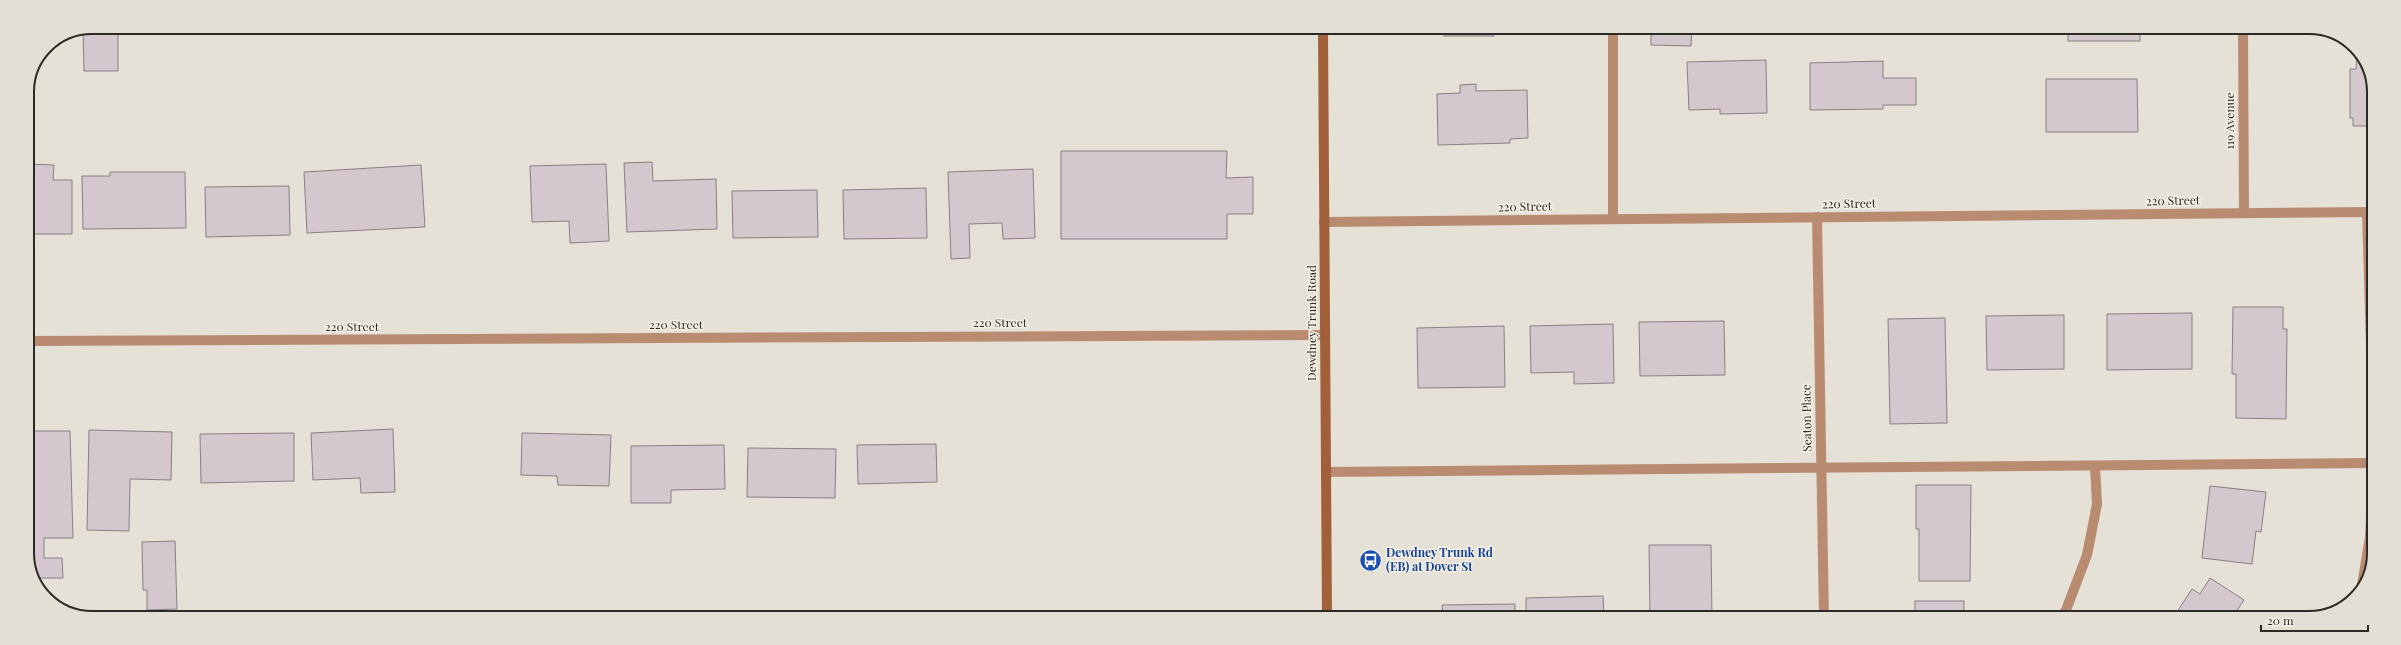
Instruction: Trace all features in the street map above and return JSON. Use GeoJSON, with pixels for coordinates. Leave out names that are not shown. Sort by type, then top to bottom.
{"type":"FeatureCollection","features":[{"type":"Feature","properties":{"kind":"main road","name":"Dewdney Trunk Road"},"geometry":{"type":"LineString","coordinates":[[1323,34],[1327,611]]}},
{"type":"Feature","properties":{"kind":"street"},"geometry":{"type":"LineString","coordinates":[[1613,34],[1613,219]]}},
{"type":"Feature","properties":{"kind":"street","name":"119 Avenue"},"geometry":{"type":"LineString","coordinates":[[2243,34],[2244,214]]}},
{"type":"Feature","properties":{"kind":"street","name":"220 Street"},"geometry":{"type":"LineString","coordinates":[[1324,222],[2367,212]]}},
{"type":"Feature","properties":{"kind":"street","name":"Seaton Place"},"geometry":{"type":"LineString","coordinates":[[1816,217],[1824,611]]}},
{"type":"Feature","properties":{"kind":"street","name":"220 Street"},"geometry":{"type":"LineString","coordinates":[[34,341],[1324,335]]}},
{"type":"Feature","properties":{"kind":"street"},"geometry":{"type":"LineString","coordinates":[[1326,472],[1822,470],[2367,463]]}},
{"type":"Feature","properties":{"kind":"street"},"geometry":{"type":"LineString","coordinates":[[2065,611],[2087,555],[2097,504],[2095,467]]}},
{"type":"Feature","properties":{"kind":"street"},"geometry":{"type":"LineString","coordinates":[[2364,570],[2367,555]]}},
{"type":"Feature","properties":{"kind":"building"},"geometry":{"type":"Polygon","coordinates":[[[118,34],[118,71],[84,71],[83,35],[118,34]]]}},
{"type":"Feature","properties":{"kind":"building"},"geometry":{"type":"Polygon","coordinates":[[[1444,34],[1494,34],[1494,36],[1444,36],[1444,34]]]}},
{"type":"Feature","properties":{"kind":"building"},"geometry":{"type":"Polygon","coordinates":[[[1651,34],[1692,34],[1691,46],[1651,45],[1651,34]]]}},
{"type":"Feature","properties":{"kind":"building"},"geometry":{"type":"Polygon","coordinates":[[[2068,34],[2140,34],[2140,41],[2068,41],[2068,34]]]}},
{"type":"Feature","properties":{"kind":"building"},"geometry":{"type":"Polygon","coordinates":[[[2356,59],[2363,70],[2366,80],[2367,126],[2353,126],[2353,118],[2350,118],[2350,69],[2356,69],[2356,59]]]}},
{"type":"Feature","properties":{"kind":"building"},"geometry":{"type":"Polygon","coordinates":[[[1766,60],[1767,113],[1720,114],[1720,109],[1689,110],[1687,62],[1766,60]]]}},
{"type":"Feature","properties":{"kind":"building"},"geometry":{"type":"Polygon","coordinates":[[[1883,61],[1883,78],[1916,78],[1916,105],[1883,105],[1883,109],[1810,110],[1810,63],[1883,61]]]}},
{"type":"Feature","properties":{"kind":"building"},"geometry":{"type":"Polygon","coordinates":[[[2046,79],[2137,79],[2138,132],[2046,132],[2046,79]]]}},
{"type":"Feature","properties":{"kind":"building"},"geometry":{"type":"Polygon","coordinates":[[[1476,84],[1476,91],[1527,90],[1528,138],[1510,139],[1510,143],[1438,145],[1437,94],[1460,93],[1460,85],[1476,84]]]}},
{"type":"Feature","properties":{"kind":"building"},"geometry":{"type":"Polygon","coordinates":[[[1061,151],[1227,151],[1226,178],[1253,177],[1253,214],[1227,214],[1227,239],[1061,239],[1061,151]]]}},
{"type":"Feature","properties":{"kind":"building"},"geometry":{"type":"Polygon","coordinates":[[[652,162],[653,181],[716,179],[717,229],[627,232],[624,163],[652,162]]]}},
{"type":"Feature","properties":{"kind":"building"},"geometry":{"type":"Polygon","coordinates":[[[34,164],[54,165],[53,180],[72,180],[72,234],[34,234],[34,164]]]}},
{"type":"Feature","properties":{"kind":"building"},"geometry":{"type":"Polygon","coordinates":[[[606,164],[609,241],[570,243],[569,221],[532,222],[530,166],[606,164]]]}},
{"type":"Feature","properties":{"kind":"building"},"geometry":{"type":"Polygon","coordinates":[[[421,165],[425,227],[307,233],[304,172],[421,165]]]}},
{"type":"Feature","properties":{"kind":"building"},"geometry":{"type":"Polygon","coordinates":[[[1033,169],[1035,238],[1003,239],[1002,223],[969,224],[970,258],[951,259],[948,172],[1033,169]]]}},
{"type":"Feature","properties":{"kind":"building"},"geometry":{"type":"Polygon","coordinates":[[[110,172],[185,172],[186,228],[83,229],[82,176],[110,176],[110,172]]]}},
{"type":"Feature","properties":{"kind":"building"},"geometry":{"type":"Polygon","coordinates":[[[289,186],[290,235],[206,237],[205,187],[289,186]]]}},
{"type":"Feature","properties":{"kind":"building"},"geometry":{"type":"Polygon","coordinates":[[[926,188],[927,238],[844,239],[843,190],[926,188]]]}},
{"type":"Feature","properties":{"kind":"building"},"geometry":{"type":"Polygon","coordinates":[[[817,190],[818,237],[733,238],[732,191],[817,190]]]}},
{"type":"Feature","properties":{"kind":"building"},"geometry":{"type":"Polygon","coordinates":[[[2233,307],[2283,307],[2283,329],[2287,329],[2286,419],[2236,418],[2236,374],[2232,374],[2233,307]]]}},
{"type":"Feature","properties":{"kind":"building"},"geometry":{"type":"Polygon","coordinates":[[[2192,313],[2192,369],[2107,370],[2107,314],[2192,313]]]}},
{"type":"Feature","properties":{"kind":"building"},"geometry":{"type":"Polygon","coordinates":[[[2064,315],[2064,369],[1987,370],[1986,316],[2064,315]]]}},
{"type":"Feature","properties":{"kind":"building"},"geometry":{"type":"Polygon","coordinates":[[[1945,318],[1947,423],[1890,424],[1888,319],[1945,318]]]}},
{"type":"Feature","properties":{"kind":"building"},"geometry":{"type":"Polygon","coordinates":[[[1724,321],[1725,375],[1640,376],[1639,322],[1724,321]]]}},
{"type":"Feature","properties":{"kind":"building"},"geometry":{"type":"Polygon","coordinates":[[[1613,324],[1614,383],[1574,384],[1574,372],[1531,373],[1530,326],[1613,324]]]}},
{"type":"Feature","properties":{"kind":"building"},"geometry":{"type":"Polygon","coordinates":[[[1504,326],[1505,387],[1418,388],[1417,328],[1504,326]]]}},
{"type":"Feature","properties":{"kind":"building"},"geometry":{"type":"Polygon","coordinates":[[[393,429],[395,492],[361,493],[360,478],[313,480],[311,433],[393,429]]]}},
{"type":"Feature","properties":{"kind":"building"},"geometry":{"type":"Polygon","coordinates":[[[89,430],[172,432],[171,480],[130,479],[129,531],[87,530],[89,430]]]}},
{"type":"Feature","properties":{"kind":"building"},"geometry":{"type":"Polygon","coordinates":[[[34,431],[70,431],[73,538],[44,538],[44,558],[62,558],[63,578],[40,578],[35,565],[34,431]]]}},
{"type":"Feature","properties":{"kind":"building"},"geometry":{"type":"Polygon","coordinates":[[[294,433],[294,481],[201,483],[200,434],[294,433]]]}},
{"type":"Feature","properties":{"kind":"building"},"geometry":{"type":"Polygon","coordinates":[[[522,433],[611,435],[609,486],[558,485],[557,476],[521,475],[522,433]]]}},
{"type":"Feature","properties":{"kind":"building"},"geometry":{"type":"Polygon","coordinates":[[[936,444],[937,482],[858,484],[857,445],[936,444]]]}},
{"type":"Feature","properties":{"kind":"building"},"geometry":{"type":"Polygon","coordinates":[[[724,445],[725,489],[671,490],[671,503],[631,503],[631,446],[724,445]]]}},
{"type":"Feature","properties":{"kind":"building"},"geometry":{"type":"Polygon","coordinates":[[[748,448],[836,449],[835,498],[747,497],[748,448]]]}},
{"type":"Feature","properties":{"kind":"building"},"geometry":{"type":"Polygon","coordinates":[[[1916,485],[1971,485],[1970,581],[1919,581],[1919,529],[1916,529],[1916,485]]]}},
{"type":"Feature","properties":{"kind":"building"},"geometry":{"type":"Polygon","coordinates":[[[2210,486],[2266,492],[2261,532],[2256,531],[2252,564],[2202,558],[2210,486]]]}},
{"type":"Feature","properties":{"kind":"building"},"geometry":{"type":"Polygon","coordinates":[[[175,541],[177,609],[147,610],[147,590],[143,590],[142,542],[175,541]]]}},
{"type":"Feature","properties":{"kind":"building"},"geometry":{"type":"Polygon","coordinates":[[[1649,545],[1711,545],[1712,611],[1650,611],[1649,545]]]}},
{"type":"Feature","properties":{"kind":"building"},"geometry":{"type":"Polygon","coordinates":[[[2210,578],[2244,600],[2237,611],[2178,611],[2192,589],[2200,594],[2210,578]]]}},
{"type":"Feature","properties":{"kind":"building"},"geometry":{"type":"Polygon","coordinates":[[[1603,596],[1604,611],[1526,611],[1526,598],[1603,596]]]}},
{"type":"Feature","properties":{"kind":"building"},"geometry":{"type":"Polygon","coordinates":[[[1915,601],[1964,601],[1964,611],[1915,611],[1915,601]]]}},
{"type":"Feature","properties":{"kind":"building"},"geometry":{"type":"Polygon","coordinates":[[[1515,604],[1515,611],[1443,611],[1442,605],[1515,604]]]}},
{"type":"Feature","properties":{"kind":"place","name":"Dewdney Trunk Rd (EB) at Dover St"},"geometry":{"type":"Point","coordinates":[1370,560]}}]}
